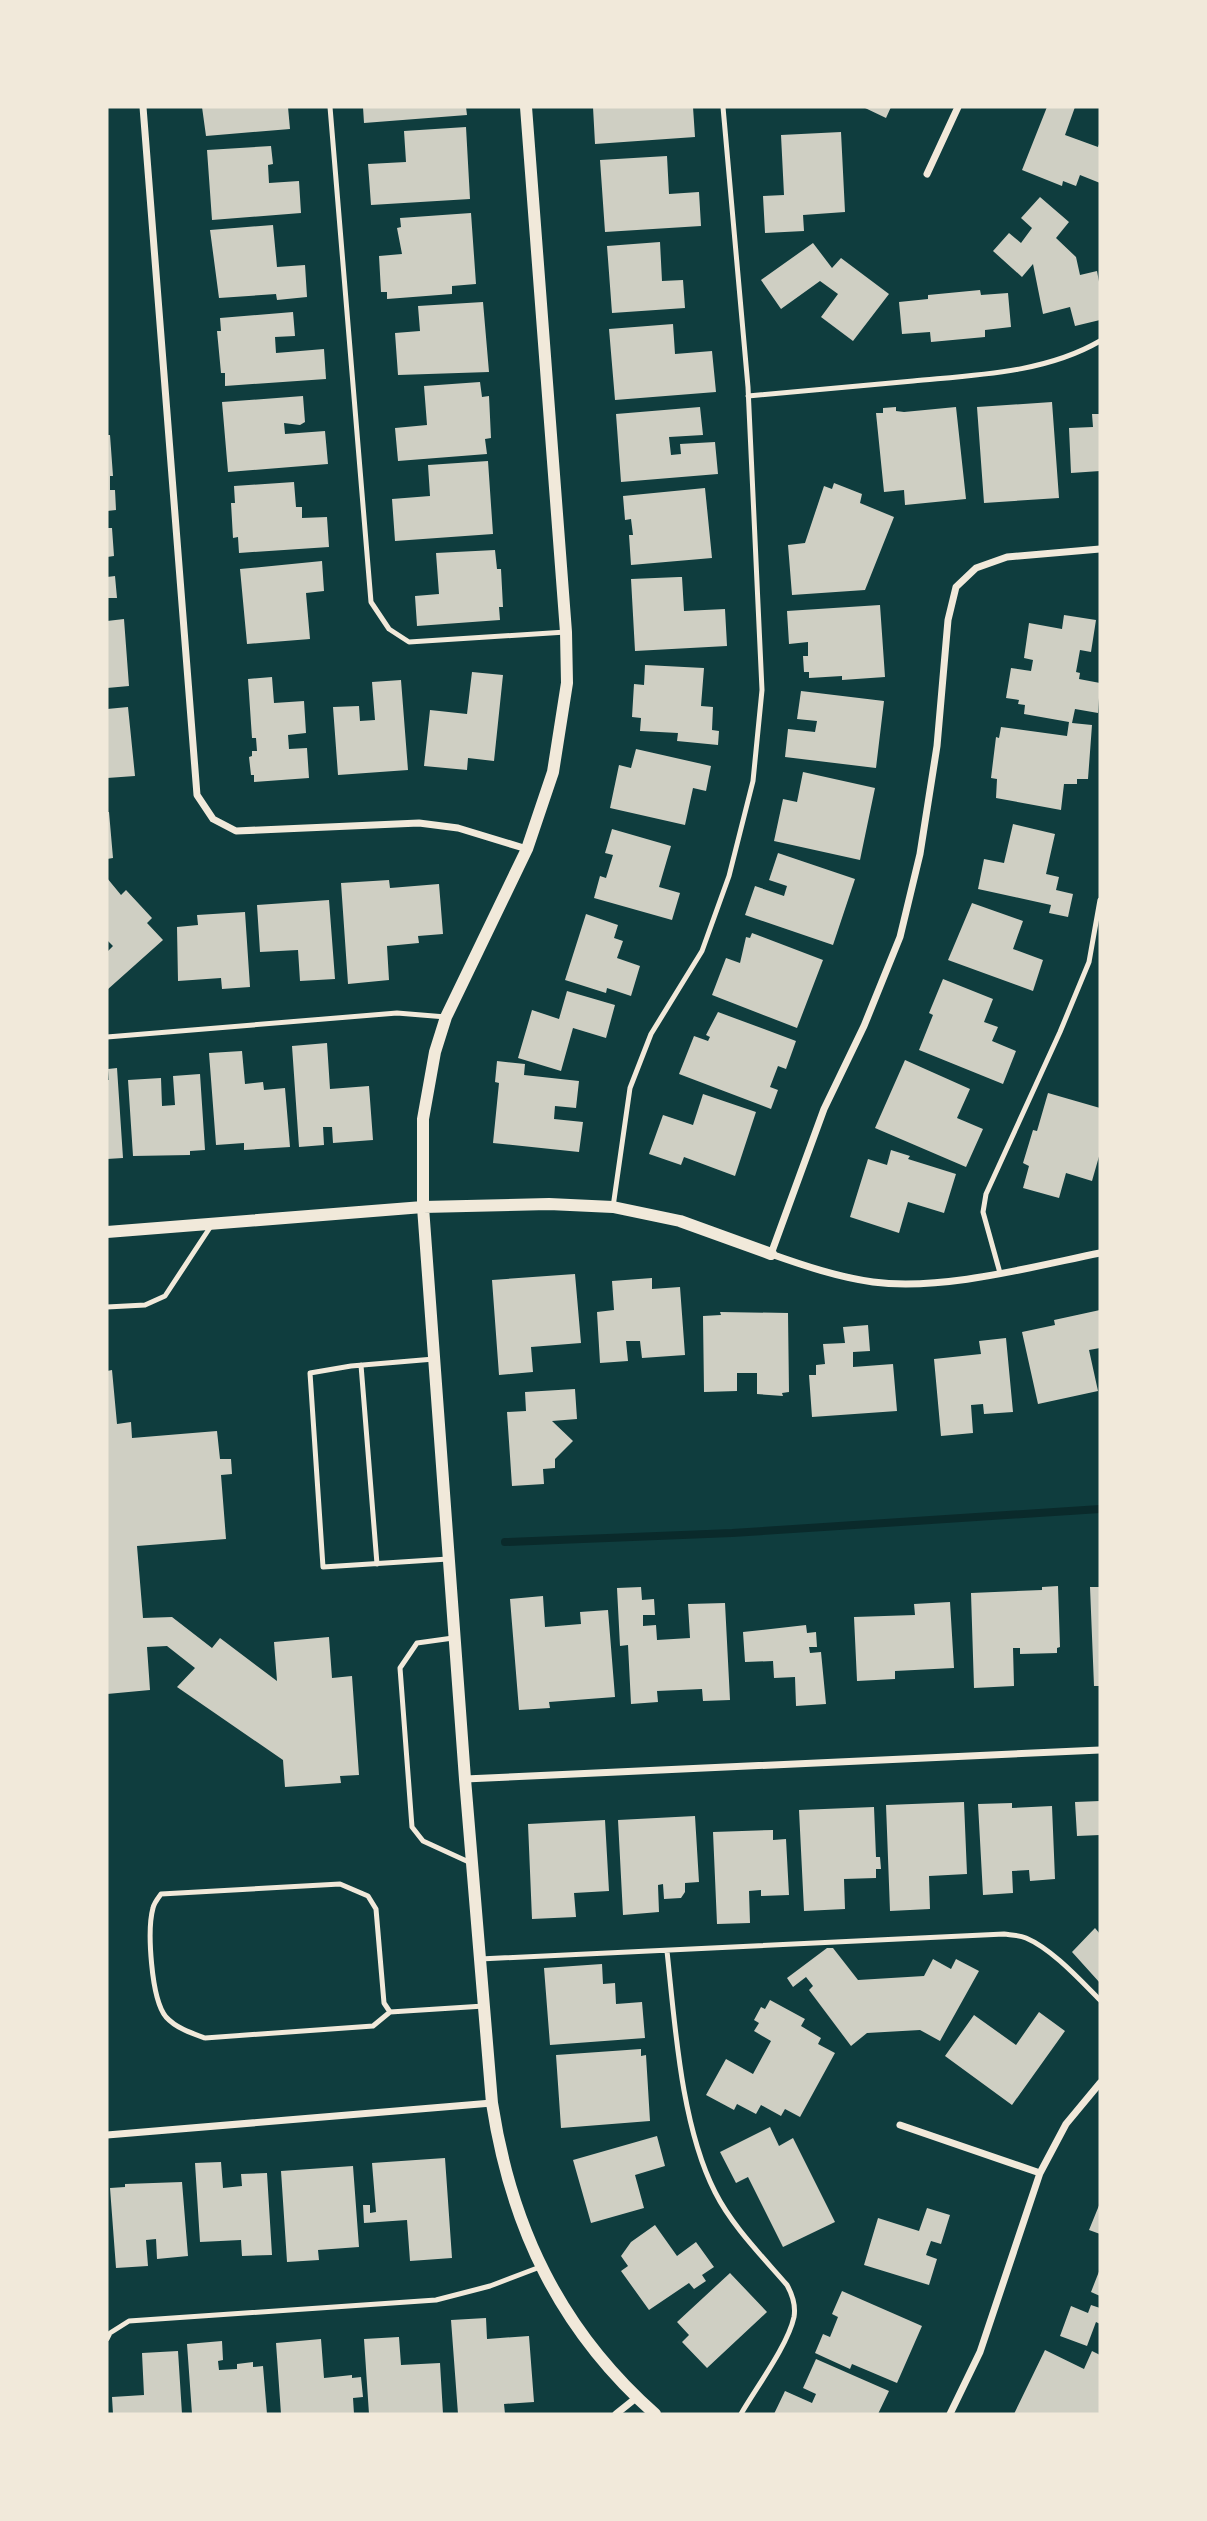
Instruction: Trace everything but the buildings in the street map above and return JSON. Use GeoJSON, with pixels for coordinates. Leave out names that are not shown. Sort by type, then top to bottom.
{"type":"FeatureCollection","features":[{"type":"Feature","properties":{"kind":"street"},"geometry":{"type":"LineString","coordinates":[[143,107],[197,795],[213,819],[236,831],[419,823],[458,828],[527,849]]}},
{"type":"Feature","properties":{"kind":"street"},"geometry":{"type":"LineString","coordinates":[[526,107],[568,682],[553,772],[527,849],[446,1017],[435,1052],[424,1119],[423,1208],[464,1779],[492,2103],[499,2148],[516,2207],[540,2267],[564,2309],[600,2358],[636,2398],[655,2414]]}},
{"type":"Feature","properties":{"kind":"street"},"geometry":{"type":"LineString","coordinates":[[927,174],[958,107]]}},
{"type":"Feature","properties":{"kind":"street"},"geometry":{"type":"LineString","coordinates":[[771,1254],[824,1109],[864,1026],[900,937],[920,854],[937,746],[948,620],[956,587],[976,568],[1007,557],[1100,549]]}},
{"type":"Feature","properties":{"kind":"street"},"geometry":{"type":"LineString","coordinates":[[107,1232],[423,1208],[549,1204],[613,1207],[680,1222],[828,1274],[875,1282],[927,1283],[1000,1273],[1100,1254]]}},
{"type":"Feature","properties":{"kind":"street"},"geometry":{"type":"LineString","coordinates":[[464,1779],[1100,1750]]}},
{"type":"Feature","properties":{"kind":"street"},"geometry":{"type":"LineString","coordinates":[[950,2414],[980,2352],[1040,2173],[1066,2124],[1100,2082]]}},
{"type":"Feature","properties":{"kind":"street"},"geometry":{"type":"LineString","coordinates":[[107,2135],[492,2103]]}},
{"type":"Feature","properties":{"kind":"street"},"geometry":{"type":"LineString","coordinates":[[900,2125],[1040,2173]]}},
{"type":"Feature","properties":{"kind":"street"},"geometry":{"type":"LineString","coordinates":[[616,2414],[636,2398]]}},
{"type":"Feature","properties":{"kind":"lane"},"geometry":{"type":"LineString","coordinates":[[330,107],[371,602],[389,629],[409,642],[566,632]]}},
{"type":"Feature","properties":{"kind":"lane"},"geometry":{"type":"LineString","coordinates":[[613,1207],[630,1088],[651,1034],[702,951],[729,876],[753,781],[762,690],[748,396],[723,107]]}},
{"type":"Feature","properties":{"kind":"lane"},"geometry":{"type":"LineString","coordinates":[[748,396],[974,375],[1039,365],[1081,352],[1100,341]]}},
{"type":"Feature","properties":{"kind":"lane"},"geometry":{"type":"LineString","coordinates":[[1000,1273],[983,1212],[986,1194],[1089,962],[1100,900]]}},
{"type":"Feature","properties":{"kind":"lane"},"geometry":{"type":"LineString","coordinates":[[107,1037],[397,1013],[446,1017]]}},
{"type":"Feature","properties":{"kind":"lane"},"geometry":{"type":"LineString","coordinates":[[107,1307],[145,1305],[165,1296],[212,1224]]}},
{"type":"Feature","properties":{"kind":"lane"},"geometry":{"type":"LineString","coordinates":[[434,1359],[361,1365],[310,1373],[323,1567],[448,1559]]}},
{"type":"Feature","properties":{"kind":"lane"},"geometry":{"type":"LineString","coordinates":[[361,1365],[377,1564]]}},
{"type":"Feature","properties":{"kind":"lane"},"geometry":{"type":"LineString","coordinates":[[454,1637],[417,1643],[400,1668],[412,1827],[423,1841],[471,1863]]}},
{"type":"Feature","properties":{"kind":"lane"},"geometry":{"type":"LineString","coordinates":[[390,2012],[384,2003],[376,1909],[368,1895],[340,1884],[313,1884],[161,1894],[153,1906],[149,1937],[154,1980],[164,2015],[181,2028],[205,2038],[373,2026],[390,2012],[484,2006]]}},
{"type":"Feature","properties":{"kind":"lane"},"geometry":{"type":"LineString","coordinates":[[480,1959],[1004,1934],[1023,1936],[1034,1942],[1100,2000]]}},
{"type":"Feature","properties":{"kind":"lane"},"geometry":{"type":"LineString","coordinates":[[667,1951],[678,2054],[690,2114],[711,2182],[733,2218],[793,2296],[794,2315],[785,2339],[741,2414]]}},
{"type":"Feature","properties":{"kind":"lane"},"geometry":{"type":"LineString","coordinates":[[107,2339],[110,2333],[129,2322],[436,2300],[491,2286],[540,2267]]}},
{"type":"Feature","properties":{"kind":"waterway"},"geometry":{"type":"LineString","coordinates":[[505,1542],[732,1533],[1100,1509]]}}]}
